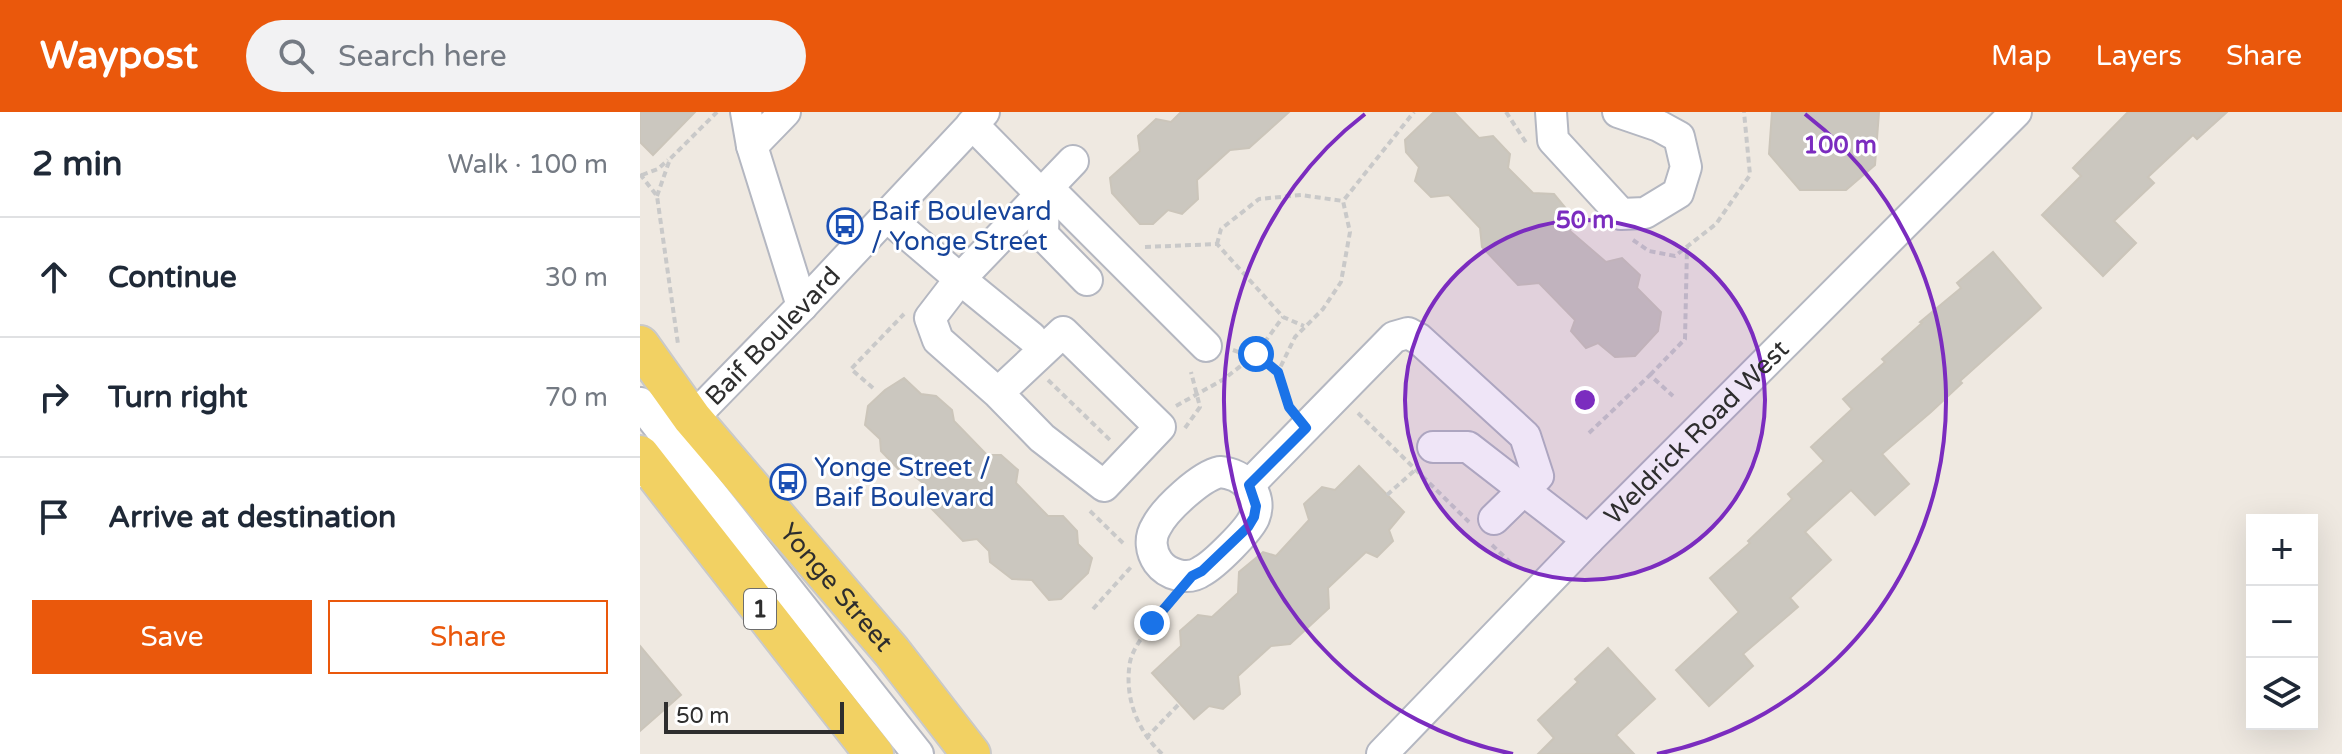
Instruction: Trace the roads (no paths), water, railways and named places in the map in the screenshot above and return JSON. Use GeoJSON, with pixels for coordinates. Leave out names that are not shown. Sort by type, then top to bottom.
{"type":"FeatureCollection","features":[{"type":"Feature","properties":{"kind":"main road","name":"Yonge Street"},"geometry":{"type":"LineString","coordinates":[[640,345],[658,450],[874,754]]}},
{"type":"Feature","properties":{"kind":"main road","name":"Yonge Street"},"geometry":{"type":"LineString","coordinates":[[658,450],[892,652],[971,754]]}},
{"type":"Feature","properties":{"kind":"street"},"geometry":{"type":"LineString","coordinates":[[746,112],[752,146],[802,306]]}},
{"type":"Feature","properties":{"kind":"street"},"geometry":{"type":"LineString","coordinates":[[752,146],[785,112]]}},
{"type":"Feature","properties":{"kind":"street"},"geometry":{"type":"LineString","coordinates":[[1551,112],[1553,140],[1621,214],[1645,213],[1678,193],[1686,167],[1679,137],[1659,126],[1618,112]]}},
{"type":"Feature","properties":{"kind":"street","name":"Weldrick Road West"},"geometry":{"type":"LineString","coordinates":[[1382,754],[1588,540],[2016,112]]}},
{"type":"Feature","properties":{"kind":"street"},"geometry":{"type":"LineString","coordinates":[[978,118],[1033,186],[1056,196],[1206,346]]}},
{"type":"Feature","properties":{"kind":"street","name":"Baif Boulevard"},"geometry":{"type":"LineString","coordinates":[[658,450],[802,306],[978,118]]}},
{"type":"Feature","properties":{"kind":"street"},"geometry":{"type":"LineString","coordinates":[[998,393],[1031,350],[1063,332],[1160,427],[1104,486],[1042,438],[998,393],[938,340],[930,318],[960,279],[1073,161]]}},
{"type":"Feature","properties":{"kind":"street"},"geometry":{"type":"LineString","coordinates":[[1044,191],[1043,235],[1087,280]]}},
{"type":"Feature","properties":{"kind":"street"},"geometry":{"type":"LineString","coordinates":[[886,216],[960,279],[1031,350]]}},
{"type":"Feature","properties":{"kind":"street"},"geometry":{"type":"LineString","coordinates":[[1249,485],[1394,337],[1408,333],[1419,339],[1525,436],[1538,476],[1487,531]]}},
{"type":"Feature","properties":{"kind":"street"},"geometry":{"type":"LineString","coordinates":[[640,403],[658,450],[918,754]]}},
{"type":"Feature","properties":{"kind":"street"},"geometry":{"type":"LineString","coordinates":[[1424,458],[1468,447],[1588,540]]}},
{"type":"Feature","properties":{"kind":"street"},"geometry":{"type":"LineString","coordinates":[[1231,473],[1249,485],[1256,506],[1254,517],[1248,527],[1202,571],[1192,576],[1181,576],[1161,567],[1152,547],[1156,526],[1200,480],[1210,474],[1231,473]]}},
{"type":"Feature","properties":{"kind":"place","name":"Baif Boulevard / Yonge Street"},"geometry":{"type":"Point","coordinates":[845,226]}},
{"type":"Feature","properties":{"kind":"place","name":"Yonge Street / Baif Boulevard"},"geometry":{"type":"Point","coordinates":[788,482]}}]}
